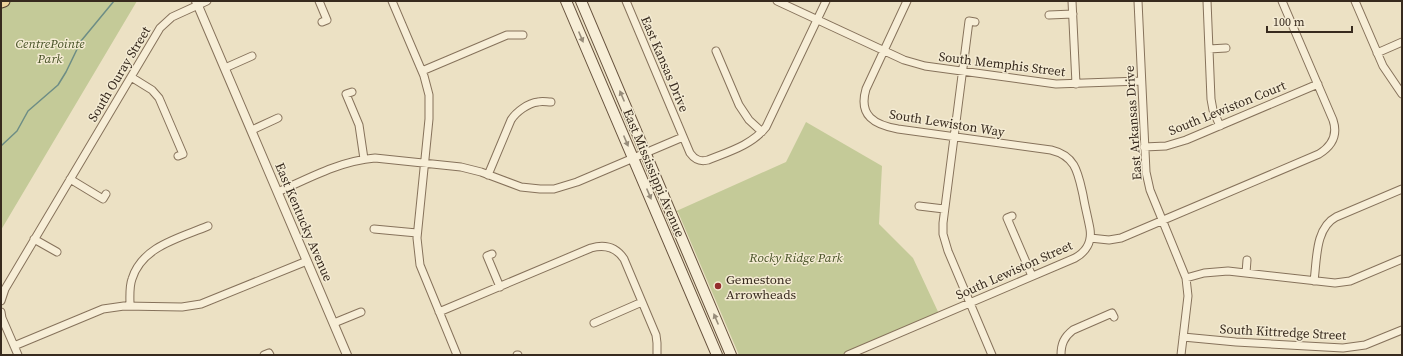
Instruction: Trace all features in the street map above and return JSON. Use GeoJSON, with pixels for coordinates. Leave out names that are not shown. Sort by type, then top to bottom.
{"type":"FeatureCollection","features":[{"type":"Feature","properties":{"kind":"main road","name":"East Mississippi Avenue"},"geometry":{"type":"LineString","coordinates":[[566,1],[717,355]]}},
{"type":"Feature","properties":{"kind":"main road","name":"East Mississippi Avenue"},"geometry":{"type":"LineString","coordinates":[[581,1],[731,355]]}},
{"type":"Feature","properties":{"kind":"street","name":"South Ouray Street"},"geometry":{"type":"LineString","coordinates":[[1,301],[5,289],[34,239],[160,28],[172,17],[197,3],[207,1]]}},
{"type":"Feature","properties":{"kind":"street"},"geometry":{"type":"LineString","coordinates":[[319,1],[327,20],[322,22]]}},
{"type":"Feature","properties":{"kind":"street"},"geometry":{"type":"LineString","coordinates":[[394,1],[422,71],[427,86],[430,105],[417,233],[417,247],[420,265],[457,355]]}},
{"type":"Feature","properties":{"kind":"street","name":"East Kansas Drive"},"geometry":{"type":"LineString","coordinates":[[626,1],[693,158],[704,161],[746,144],[762,132]]}},
{"type":"Feature","properties":{"kind":"street","name":"South Memphis Street"},"geometry":{"type":"LineString","coordinates":[[777,1],[915,64],[1048,83],[1076,84],[1142,81]]}},
{"type":"Feature","properties":{"kind":"street"},"geometry":{"type":"LineString","coordinates":[[716,51],[739,105],[748,120],[762,132],[770,121],[826,1]]}},
{"type":"Feature","properties":{"kind":"street","name":"South Lewiston Way"},"geometry":{"type":"LineString","coordinates":[[907,1],[864,96],[865,108],[870,117],[875,122],[887,127],[1051,150],[1071,157],[1079,176],[1090,229],[1090,238]]}},
{"type":"Feature","properties":{"kind":"street"},"geometry":{"type":"LineString","coordinates":[[1072,1],[1076,84]]}},
{"type":"Feature","properties":{"kind":"street","name":"East Arkansas Drive"},"geometry":{"type":"LineString","coordinates":[[1138,1],[1144,147],[1147,182],[1186,278],[1188,296],[1181,355]]}},
{"type":"Feature","properties":{"kind":"street"},"geometry":{"type":"LineString","coordinates":[[1206,1],[1211,104],[1220,126]]}},
{"type":"Feature","properties":{"kind":"street"},"geometry":{"type":"LineString","coordinates":[[1090,238],[1109,240],[1117,239],[1163,221],[1319,154],[1335,141],[1334,124],[1282,1]]}},
{"type":"Feature","properties":{"kind":"street"},"geometry":{"type":"LineString","coordinates":[[1355,1],[1387,74],[1402,94]]}},
{"type":"Feature","properties":{"kind":"street","name":"East Kentucky Avenue"},"geometry":{"type":"LineString","coordinates":[[197,3],[348,355]]}},
{"type":"Feature","properties":{"kind":"street"},"geometry":{"type":"LineString","coordinates":[[1049,15],[1073,14]]}},
{"type":"Feature","properties":{"kind":"street"},"geometry":{"type":"LineString","coordinates":[[975,22],[969,21],[943,223],[945,241],[992,355]]}},
{"type":"Feature","properties":{"kind":"street"},"geometry":{"type":"LineString","coordinates":[[422,71],[507,35],[523,35]]}},
{"type":"Feature","properties":{"kind":"street"},"geometry":{"type":"LineString","coordinates":[[1377,53],[1402,42]]}},
{"type":"Feature","properties":{"kind":"street"},"geometry":{"type":"LineString","coordinates":[[1209,49],[1226,48]]}},
{"type":"Feature","properties":{"kind":"street"},"geometry":{"type":"LineString","coordinates":[[225,68],[252,56]]}},
{"type":"Feature","properties":{"kind":"street"},"geometry":{"type":"LineString","coordinates":[[131,77],[152,90],[159,98],[183,154],[178,156]]}},
{"type":"Feature","properties":{"kind":"street","name":"South Lewiston Court"},"geometry":{"type":"LineString","coordinates":[[1144,147],[1176,144],[1318,84]]}},
{"type":"Feature","properties":{"kind":"street"},"geometry":{"type":"LineString","coordinates":[[352,92],[346,94],[359,125],[364,159]]}},
{"type":"Feature","properties":{"kind":"street"},"geometry":{"type":"LineString","coordinates":[[488,175],[514,115],[537,102],[552,102]]}},
{"type":"Feature","properties":{"kind":"street"},"geometry":{"type":"LineString","coordinates":[[252,130],[278,118]]}},
{"type":"Feature","properties":{"kind":"street"},"geometry":{"type":"LineString","coordinates":[[278,192],[341,164],[364,159],[387,159],[461,167],[521,187],[554,189],[577,182],[683,137]]}},
{"type":"Feature","properties":{"kind":"street"},"geometry":{"type":"LineString","coordinates":[[70,179],[103,199],[106,194]]}},
{"type":"Feature","properties":{"kind":"street"},"geometry":{"type":"LineString","coordinates":[[1314,281],[1323,224],[1402,189]]}},
{"type":"Feature","properties":{"kind":"street"},"geometry":{"type":"LineString","coordinates":[[918,206],[944,209]]}},
{"type":"Feature","properties":{"kind":"street"},"geometry":{"type":"LineString","coordinates":[[1012,216],[1007,218],[1032,276]]}},
{"type":"Feature","properties":{"kind":"street"},"geometry":{"type":"LineString","coordinates":[[130,306],[132,279],[144,258],[157,248],[208,226]]}},
{"type":"Feature","properties":{"kind":"street"},"geometry":{"type":"LineString","coordinates":[[374,229],[417,233]]}},
{"type":"Feature","properties":{"kind":"street","name":"South Lewiston Street"},"geometry":{"type":"LineString","coordinates":[[848,355],[1080,255],[1088,246],[1090,238]]}},
{"type":"Feature","properties":{"kind":"street"},"geometry":{"type":"LineString","coordinates":[[34,239],[57,252]]}},
{"type":"Feature","properties":{"kind":"street"},"geometry":{"type":"LineString","coordinates":[[439,312],[591,248],[598,246],[610,247],[617,251],[624,259],[656,335],[657,355]]}},
{"type":"Feature","properties":{"kind":"street"},"geometry":{"type":"LineString","coordinates":[[492,254],[487,256],[500,287]]}},
{"type":"Feature","properties":{"kind":"street"},"geometry":{"type":"LineString","coordinates":[[1186,278],[1218,271],[1335,283],[1350,281],[1402,259]]}},
{"type":"Feature","properties":{"kind":"street"},"geometry":{"type":"LineString","coordinates":[[1246,273],[1247,260]]}},
{"type":"Feature","properties":{"kind":"street"},"geometry":{"type":"LineString","coordinates":[[14,346],[92,312],[113,307],[182,307],[201,304],[307,261]]}},
{"type":"Feature","properties":{"kind":"street"},"geometry":{"type":"LineString","coordinates":[[594,323],[642,302]]}},
{"type":"Feature","properties":{"kind":"street"},"geometry":{"type":"LineString","coordinates":[[1,312],[18,355]]}},
{"type":"Feature","properties":{"kind":"street"},"geometry":{"type":"LineString","coordinates":[[334,323],[361,312]]}},
{"type":"Feature","properties":{"kind":"street"},"geometry":{"type":"LineString","coordinates":[[1061,355],[1062,337],[1073,330],[1112,313],[1114,317]]}},
{"type":"Feature","properties":{"kind":"street","name":"South Kittredge Street"},"geometry":{"type":"LineString","coordinates":[[1183,337],[1236,342],[1343,348],[1365,345],[1402,330]]}},
{"type":"Feature","properties":{"kind":"street"},"geometry":{"type":"LineString","coordinates":[[1320,346],[1320,355]]}},
{"type":"Feature","properties":{"kind":"street"},"geometry":{"type":"LineString","coordinates":[[264,355],[269,353],[270,355]]}},
{"type":"Feature","properties":{"kind":"green space","name":"CentrePointe Park"},"geometry":{"type":"Polygon","coordinates":[[[137,1],[1,230],[1,2],[137,1]]]}},
{"type":"Feature","properties":{"kind":"green space","name":"Rocky Ridge Park"},"geometry":{"type":"Polygon","coordinates":[[[806,122],[882,166],[879,224],[913,258],[940,316],[848,355],[739,355],[678,212],[672,213],[786,162],[806,122]]]}},
{"type":"Feature","properties":{"kind":"waterway"},"geometry":{"type":"LineString","coordinates":[[1,146],[17,131],[28,111],[58,85],[81,41],[114,1]]}},
{"type":"Feature","properties":{"kind":"place","name":"Gemestone Arrowheads"},"geometry":{"type":"Point","coordinates":[718,286]}}]}
